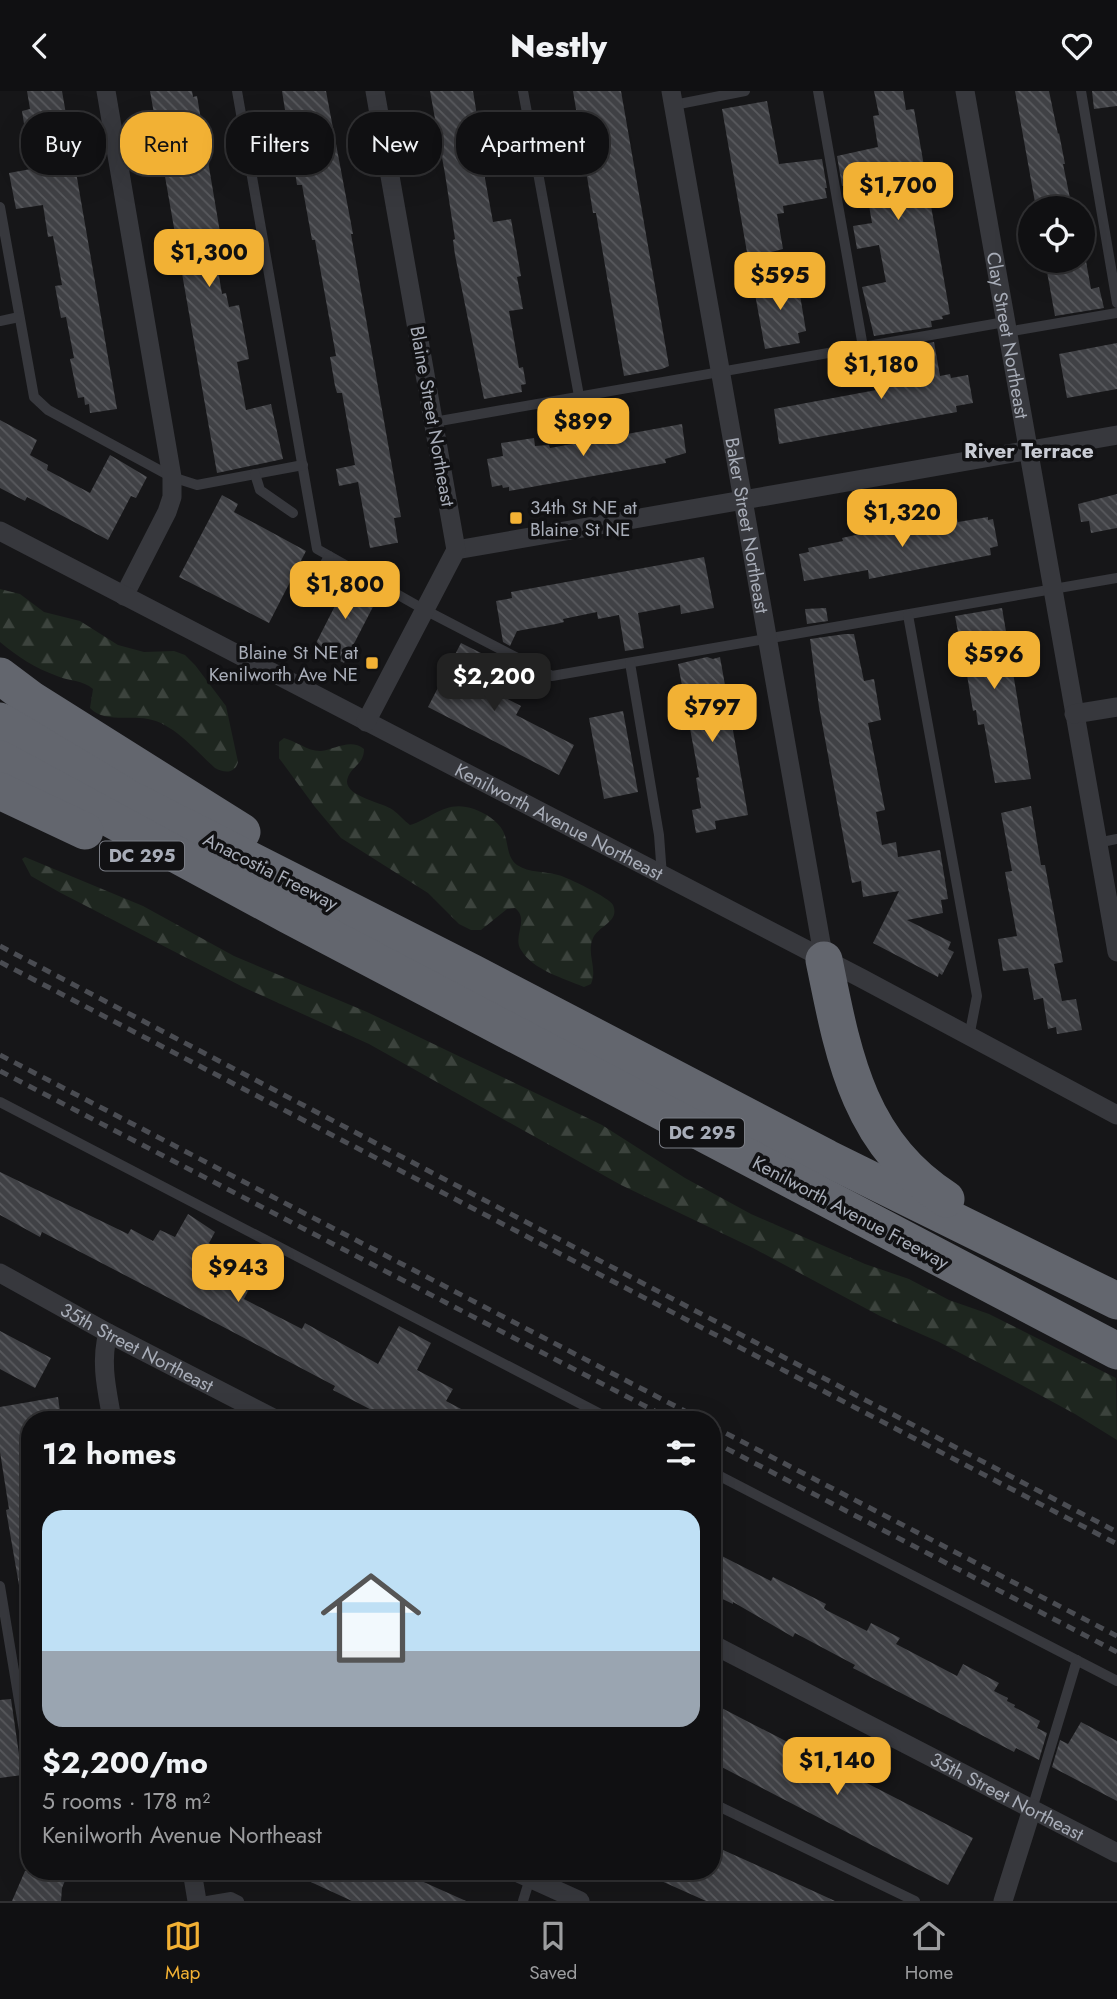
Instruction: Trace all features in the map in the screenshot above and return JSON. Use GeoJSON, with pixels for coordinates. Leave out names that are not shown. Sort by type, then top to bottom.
{"type":"FeatureCollection","features":[{"type":"Feature","properties":{"kind":"highway"},"geometry":{"type":"LineString","coordinates":[[0,676],[33,700],[209,812],[473,973]]}},
{"type":"Feature","properties":{"kind":"highway","name":"Anacostia Freeway"},"geometry":{"type":"LineString","coordinates":[[0,721],[130,799],[473,973]]}},
{"type":"Feature","properties":{"kind":"highway"},"geometry":{"type":"LineString","coordinates":[[0,759],[288,915]]}},
{"type":"Feature","properties":{"kind":"highway","name":"Anacostia Freeway"},"geometry":{"type":"LineString","coordinates":[[0,791],[128,851],[288,915]]}},
{"type":"Feature","properties":{"kind":"highway","name":"Kenilworth Avenue Freeway"},"geometry":{"type":"LineString","coordinates":[[288,915],[1117,1351]]}},
{"type":"Feature","properties":{"kind":"highway"},"geometry":{"type":"LineString","coordinates":[[824,960],[850,1075],[880,1132],[923,1184],[1059,1271]]}},
{"type":"Feature","properties":{"kind":"highway","name":"Kenilworth Avenue Freeway"},"geometry":{"type":"LineString","coordinates":[[473,973],[827,1158],[1117,1301]]}},
{"type":"Feature","properties":{"kind":"street"},"geometry":{"type":"LineString","coordinates":[[106,91],[172,477],[172,497],[167,512],[124,596]]}},
{"type":"Feature","properties":{"kind":"street","name":"Blaine Street Northeast"},"geometry":{"type":"LineString","coordinates":[[375,91],[456,551]]}},
{"type":"Feature","properties":{"kind":"street","name":"Clay Street Northeast"},"geometry":{"type":"LineString","coordinates":[[964,91],[1117,952]]}},
{"type":"Feature","properties":{"kind":"street","name":"Baker Street Northeast"},"geometry":{"type":"LineString","coordinates":[[673,98],[824,960]]}},
{"type":"Feature","properties":{"kind":"street"},"geometry":{"type":"LineString","coordinates":[[366,722],[456,551],[1117,435]]}},
{"type":"Feature","properties":{"kind":"street","name":"Kenilworth Avenue Northeast"},"geometry":{"type":"LineString","coordinates":[[0,531],[1117,1115]]}},
{"type":"Feature","properties":{"kind":"street"},"geometry":{"type":"LineString","coordinates":[[1074,714],[1117,707]]}},
{"type":"Feature","properties":{"kind":"street","name":"35th Street Northeast"},"geometry":{"type":"LineString","coordinates":[[0,1273],[108,1333],[259,1411]]}},
{"type":"Feature","properties":{"kind":"street"},"geometry":{"type":"LineString","coordinates":[[108,1333],[103,1351],[103,1366],[111,1411]]}},
{"type":"Feature","properties":{"kind":"street","name":"35th Street Northeast"},"geometry":{"type":"LineString","coordinates":[[721,1649],[1117,1853]]}},
{"type":"Feature","properties":{"kind":"street"},"geometry":{"type":"LineString","coordinates":[[1003,1901],[1032,1809]]}},
{"type":"Feature","properties":{"kind":"street"},"geometry":{"type":"LineString","coordinates":[[194,1880],[197,1901]]}},
{"type":"Feature","properties":{"kind":"street"},"geometry":{"type":"LineString","coordinates":[[539,1880],[580,1901]]}},
{"type":"Feature","properties":{"kind":"lane"},"geometry":{"type":"LineString","coordinates":[[237,91],[317,549],[425,610],[552,676],[1117,578]]}},
{"type":"Feature","properties":{"kind":"lane"},"geometry":{"type":"LineString","coordinates":[[523,91],[579,396]]}},
{"type":"Feature","properties":{"kind":"lane"},"geometry":{"type":"LineString","coordinates":[[673,98],[745,91]]}},
{"type":"Feature","properties":{"kind":"lane"},"geometry":{"type":"LineString","coordinates":[[818,91],[863,347]]}},
{"type":"Feature","properties":{"kind":"lane"},"geometry":{"type":"LineString","coordinates":[[1081,91],[1117,303]]}},
{"type":"Feature","properties":{"kind":"lane"},"geometry":{"type":"LineString","coordinates":[[0,207],[34,397],[48,410],[172,477],[197,485],[303,465]]}},
{"type":"Feature","properties":{"kind":"lane"},"geometry":{"type":"LineString","coordinates":[[434,422],[863,347],[1117,313]]}},
{"type":"Feature","properties":{"kind":"lane"},"geometry":{"type":"LineString","coordinates":[[0,321],[19,317]]}},
{"type":"Feature","properties":{"kind":"lane"},"geometry":{"type":"LineString","coordinates":[[255,474],[260,490],[293,513]]}},
{"type":"Feature","properties":{"kind":"lane"},"geometry":{"type":"LineString","coordinates":[[310,592],[329,556]]}},
{"type":"Feature","properties":{"kind":"lane"},"geometry":{"type":"LineString","coordinates":[[908,615],[977,996],[969,1037]]}},
{"type":"Feature","properties":{"kind":"lane"},"geometry":{"type":"LineString","coordinates":[[630,663],[659,835],[662,876]]}},
{"type":"Feature","properties":{"kind":"lane"},"geometry":{"type":"LineString","coordinates":[[1097,843],[1117,839]]}},
{"type":"Feature","properties":{"kind":"lane"},"geometry":{"type":"LineString","coordinates":[[0,1102],[595,1411]]}},
{"type":"Feature","properties":{"kind":"lane"},"geometry":{"type":"LineString","coordinates":[[721,1477],[1117,1681]]}},
{"type":"Feature","properties":{"kind":"lane"},"geometry":{"type":"LineString","coordinates":[[0,1586],[21,1713]]}},
{"type":"Feature","properties":{"kind":"lane"},"geometry":{"type":"LineString","coordinates":[[1032,1809],[1077,1660]]}},
{"type":"Feature","properties":{"kind":"lane"},"geometry":{"type":"LineString","coordinates":[[721,1807],[915,1901]]}},
{"type":"Feature","properties":{"kind":"lane"},"geometry":{"type":"LineString","coordinates":[[523,1901],[524,1880]]}},
{"type":"Feature","properties":{"kind":"lane"},"geometry":{"type":"LineString","coordinates":[[207,1901],[231,1897],[239,1901]]}},
{"type":"Feature","properties":{"kind":"green space"},"geometry":{"type":"Polygon","coordinates":[[[0,589],[20,594],[44,612],[80,621],[118,645],[144,652],[174,651],[185,655],[226,706],[237,766],[225,771],[215,768],[184,739],[157,722],[96,713],[90,708],[93,689],[89,686],[41,669],[0,642],[0,589]]]}},
{"type":"Feature","properties":{"kind":"green space"},"geometry":{"type":"Polygon","coordinates":[[[284,738],[316,751],[348,744],[359,746],[364,749],[364,754],[350,773],[347,784],[356,794],[388,807],[410,825],[455,806],[478,811],[501,827],[509,854],[517,865],[563,877],[610,902],[614,915],[596,934],[591,944],[591,984],[584,987],[558,977],[526,957],[519,945],[521,918],[515,908],[507,909],[481,930],[471,930],[459,924],[428,893],[341,838],[279,758],[279,742],[284,738]]]}},
{"type":"Feature","properties":{"kind":"green space"},"geometry":{"type":"Polygon","coordinates":[[[25,857],[143,906],[234,956],[367,1012],[602,1125],[685,1178],[751,1214],[865,1264],[909,1279],[949,1300],[989,1314],[1116,1378],[1117,1440],[1075,1414],[939,1342],[880,1316],[753,1248],[621,1185],[369,1044],[243,987],[59,892],[31,876],[22,859],[25,857]]]}},
{"type":"Feature","properties":{"kind":"building"},"geometry":{"type":"Polygon","coordinates":[[[27,91],[62,91],[66,112],[22,112],[30,109],[27,91]]]}},
{"type":"Feature","properties":{"kind":"building"},"geometry":{"type":"Polygon","coordinates":[[[150,91],[192,91],[193,97],[197,96],[200,112],[154,112],[150,91]]]}},
{"type":"Feature","properties":{"kind":"building"},"geometry":{"type":"Polygon","coordinates":[[[282,91],[326,91],[330,112],[285,112],[282,91]]]}},
{"type":"Feature","properties":{"kind":"building"},"geometry":{"type":"Polygon","coordinates":[[[430,91],[473,91],[476,112],[456,112],[456,175],[484,175],[493,222],[511,219],[521,276],[517,277],[523,309],[509,311],[519,368],[523,367],[526,384],[521,385],[522,392],[484,399],[455,255],[455,239],[442,157],[442,112],[434,112],[430,91]]]}},
{"type":"Feature","properties":{"kind":"building"},"geometry":{"type":"Polygon","coordinates":[[[573,91],[621,91],[669,366],[662,369],[624,376],[596,213],[593,213],[587,175],[609,175],[609,112],[576,112],[573,91]]]}},
{"type":"Feature","properties":{"kind":"building"},"geometry":{"type":"Polygon","coordinates":[[[874,91],[903,91],[906,110],[914,109],[950,314],[942,316],[943,319],[931,321],[932,327],[874,336],[862,287],[886,282],[879,245],[857,249],[853,226],[872,223],[865,182],[842,186],[837,156],[878,147],[873,116],[879,115],[874,91]]]}},
{"type":"Feature","properties":{"kind":"building"},"geometry":{"type":"Polygon","coordinates":[[[1015,91],[1049,91],[1065,164],[1070,196],[1034,196],[1015,91]]]}},
{"type":"Feature","properties":{"kind":"building"},"geometry":{"type":"Polygon","coordinates":[[[1092,91],[1117,91],[1117,106],[1094,109],[1092,91]]]}},
{"type":"Feature","properties":{"kind":"building"},"geometry":{"type":"Polygon","coordinates":[[[767,101],[779,164],[822,159],[827,198],[783,206],[784,213],[777,214],[783,249],[748,258],[722,109],[767,101]]]}},
{"type":"Feature","properties":{"kind":"building"},"geometry":{"type":"Polygon","coordinates":[[[334,133],[401,517],[394,518],[398,543],[370,548],[358,482],[339,486],[336,469],[355,465],[342,393],[337,393],[335,386],[330,357],[336,356],[315,240],[312,240],[302,185],[297,185],[295,175],[334,175],[334,133]]]}},
{"type":"Feature","properties":{"kind":"building"},"geometry":{"type":"Polygon","coordinates":[[[21,171],[21,175],[77,175],[117,409],[90,413],[89,404],[85,405],[84,397],[78,398],[70,359],[74,358],[66,317],[61,318],[55,286],[62,285],[53,236],[48,237],[43,205],[16,209],[9,173],[21,171]]]}},
{"type":"Feature","properties":{"kind":"building"},"geometry":{"type":"Polygon","coordinates":[[[165,175],[210,175],[224,256],[216,258],[222,294],[226,293],[229,307],[239,305],[249,359],[237,362],[246,410],[271,404],[283,459],[217,473],[165,175]]]}},
{"type":"Feature","properties":{"kind":"building"},"geometry":{"type":"Polygon","coordinates":[[[1047,273],[1088,273],[1091,289],[1099,287],[1104,308],[1055,316],[1047,273]]]}},
{"type":"Feature","properties":{"kind":"building"},"geometry":{"type":"Polygon","coordinates":[[[797,277],[806,331],[798,333],[800,343],[765,349],[753,283],[797,277]]]}},
{"type":"Feature","properties":{"kind":"building"},"geometry":{"type":"Polygon","coordinates":[[[934,342],[940,376],[950,374],[951,378],[968,375],[973,403],[956,406],[957,412],[779,444],[774,409],[887,388],[885,379],[901,375],[896,349],[934,342]]]}},
{"type":"Feature","properties":{"kind":"building"},"geometry":{"type":"Polygon","coordinates":[[[1117,343],[1117,389],[1067,398],[1059,354],[1117,343]]]}},
{"type":"Feature","properties":{"kind":"building"},"geometry":{"type":"Polygon","coordinates":[[[0,420],[37,440],[30,455],[48,465],[47,470],[90,493],[110,455],[147,477],[136,498],[131,496],[108,540],[27,497],[25,501],[0,488],[0,420]]]}},
{"type":"Feature","properties":{"kind":"building"},"geometry":{"type":"Polygon","coordinates":[[[682,424],[686,453],[665,459],[666,463],[509,491],[509,487],[503,488],[502,485],[492,487],[487,459],[503,456],[501,443],[534,438],[535,446],[549,445],[550,448],[682,424]]]}},
{"type":"Feature","properties":{"kind":"building"},"geometry":{"type":"Polygon","coordinates":[[[1117,494],[1117,528],[1091,533],[1089,521],[1081,522],[1078,504],[1117,494]]]}},
{"type":"Feature","properties":{"kind":"building"},"geometry":{"type":"Polygon","coordinates":[[[222,495],[238,504],[234,512],[306,551],[269,623],[179,577],[222,495]]]}},
{"type":"Feature","properties":{"kind":"building"},"geometry":{"type":"Polygon","coordinates":[[[988,517],[988,520],[993,519],[998,546],[990,548],[991,555],[869,579],[868,570],[804,581],[799,554],[809,552],[808,548],[843,541],[842,538],[860,534],[957,518],[958,522],[988,517]]]}},
{"type":"Feature","properties":{"kind":"building"},"geometry":{"type":"Polygon","coordinates":[[[704,557],[714,608],[681,614],[680,605],[638,613],[644,648],[625,651],[619,615],[598,619],[597,612],[563,619],[564,622],[556,624],[517,631],[510,646],[503,642],[496,601],[512,598],[511,592],[704,557]]]}},
{"type":"Feature","properties":{"kind":"building"},"geometry":{"type":"Polygon","coordinates":[[[339,579],[377,599],[344,663],[314,647],[339,598],[331,594],[339,579]]]}},
{"type":"Feature","properties":{"kind":"building"},"geometry":{"type":"Polygon","coordinates":[[[826,608],[828,621],[807,624],[805,609],[826,608]]]}},
{"type":"Feature","properties":{"kind":"building"},"geometry":{"type":"Polygon","coordinates":[[[1002,608],[1031,779],[995,783],[984,724],[978,725],[976,710],[973,711],[965,663],[962,663],[956,633],[955,616],[1002,608]]]}},
{"type":"Feature","properties":{"kind":"building"},"geometry":{"type":"Polygon","coordinates":[[[854,634],[864,681],[874,679],[881,720],[868,723],[885,810],[876,812],[882,845],[896,842],[898,857],[940,850],[948,899],[941,900],[943,913],[907,920],[951,942],[948,949],[954,952],[942,975],[939,973],[938,977],[873,943],[899,891],[863,897],[861,881],[852,883],[819,707],[810,639],[854,634]]]}},
{"type":"Feature","properties":{"kind":"building"},"geometry":{"type":"Polygon","coordinates":[[[461,643],[489,657],[489,664],[479,684],[521,706],[516,715],[574,745],[559,775],[428,707],[461,643]]]}},
{"type":"Feature","properties":{"kind":"building"},"geometry":{"type":"Polygon","coordinates":[[[707,657],[720,657],[748,815],[715,821],[716,829],[696,833],[692,810],[701,808],[696,778],[699,777],[678,664],[707,657]]]}},
{"type":"Feature","properties":{"kind":"building"},"geometry":{"type":"Polygon","coordinates":[[[623,711],[638,792],[604,799],[589,718],[623,711]]]}},
{"type":"Feature","properties":{"kind":"building"},"geometry":{"type":"Polygon","coordinates":[[[1031,806],[1063,962],[1054,964],[1062,1001],[1076,999],[1082,1030],[1057,1034],[1056,1027],[1048,1029],[1043,998],[1034,1000],[1028,968],[1003,971],[998,939],[1017,936],[1005,872],[1012,871],[1001,813],[1031,806]]]}},
{"type":"Feature","properties":{"kind":"building"},"geometry":{"type":"Polygon","coordinates":[[[0,1172],[128,1234],[131,1229],[153,1241],[160,1230],[175,1237],[188,1214],[215,1232],[209,1243],[256,1275],[244,1299],[302,1329],[305,1323],[378,1364],[399,1326],[431,1343],[417,1370],[453,1389],[446,1401],[465,1411],[374,1411],[333,1390],[335,1386],[163,1295],[42,1232],[40,1237],[0,1215],[0,1172]]]}},
{"type":"Feature","properties":{"kind":"building"},"geometry":{"type":"Polygon","coordinates":[[[0,1331],[51,1358],[35,1388],[0,1369],[0,1331]]]}},
{"type":"Feature","properties":{"kind":"building"},"geometry":{"type":"Polygon","coordinates":[[[58,1397],[60,1411],[21,1411],[21,1591],[6,1510],[9,1509],[0,1452],[0,1407],[58,1397]]]}},
{"type":"Feature","properties":{"kind":"building"},"geometry":{"type":"Polygon","coordinates":[[[721,1556],[771,1581],[773,1577],[826,1604],[826,1610],[867,1631],[871,1623],[900,1638],[896,1644],[957,1676],[963,1664],[999,1683],[994,1691],[1008,1698],[1007,1701],[1015,1705],[1014,1707],[1040,1721],[1037,1728],[1047,1733],[1039,1760],[1016,1748],[1014,1752],[853,1668],[855,1665],[795,1633],[793,1637],[721,1598],[721,1556]]]}},
{"type":"Feature","properties":{"kind":"building"},"geometry":{"type":"Polygon","coordinates":[[[11,1699],[21,1775],[0,1778],[0,1700],[11,1699]]]}},
{"type":"Feature","properties":{"kind":"building"},"geometry":{"type":"Polygon","coordinates":[[[721,1708],[973,1838],[948,1885],[721,1767],[721,1708]]]}},
{"type":"Feature","properties":{"kind":"building"},"geometry":{"type":"Polygon","coordinates":[[[1081,1722],[1117,1741],[1117,1801],[1052,1767],[1060,1740],[1068,1744],[1081,1722]]]}},
{"type":"Feature","properties":{"kind":"building"},"geometry":{"type":"Polygon","coordinates":[[[721,1849],[835,1901],[706,1901],[659,1880],[721,1880],[721,1849]]]}},
{"type":"Feature","properties":{"kind":"building"},"geometry":{"type":"Polygon","coordinates":[[[21,1880],[65,1880],[61,1901],[12,1901],[21,1880]]]}},
{"type":"Feature","properties":{"kind":"building"},"geometry":{"type":"Polygon","coordinates":[[[306,1880],[419,1880],[466,1901],[352,1901],[306,1880]]]}},
{"type":"Feature","properties":{"kind":"railway"},"geometry":{"type":"LineString","coordinates":[[0,946],[1117,1532]]}},
{"type":"Feature","properties":{"kind":"railway"},"geometry":{"type":"LineString","coordinates":[[0,962],[1117,1544]]}},
{"type":"Feature","properties":{"kind":"railway"},"geometry":{"type":"LineString","coordinates":[[0,1055],[685,1411]]}},
{"type":"Feature","properties":{"kind":"railway"},"geometry":{"type":"LineString","coordinates":[[0,1071],[655,1411]]}},
{"type":"Feature","properties":{"kind":"railway"},"geometry":{"type":"LineString","coordinates":[[721,1431],[1117,1636]]}},
{"type":"Feature","properties":{"kind":"railway"},"geometry":{"type":"LineString","coordinates":[[721,1446],[1117,1652]]}},
{"type":"Feature","properties":{"kind":"place","name":"34th St NE at Blaine St NE"},"geometry":{"type":"Point","coordinates":[516,518]}},
{"type":"Feature","properties":{"kind":"place","name":"Blaine St NE at Kenilworth Ave NE"},"geometry":{"type":"Point","coordinates":[372,663]}},
{"type":"Feature","properties":{"kind":"district","name":"River Terrace"},"geometry":{"type":"Point","coordinates":[1029,451]}}]}
